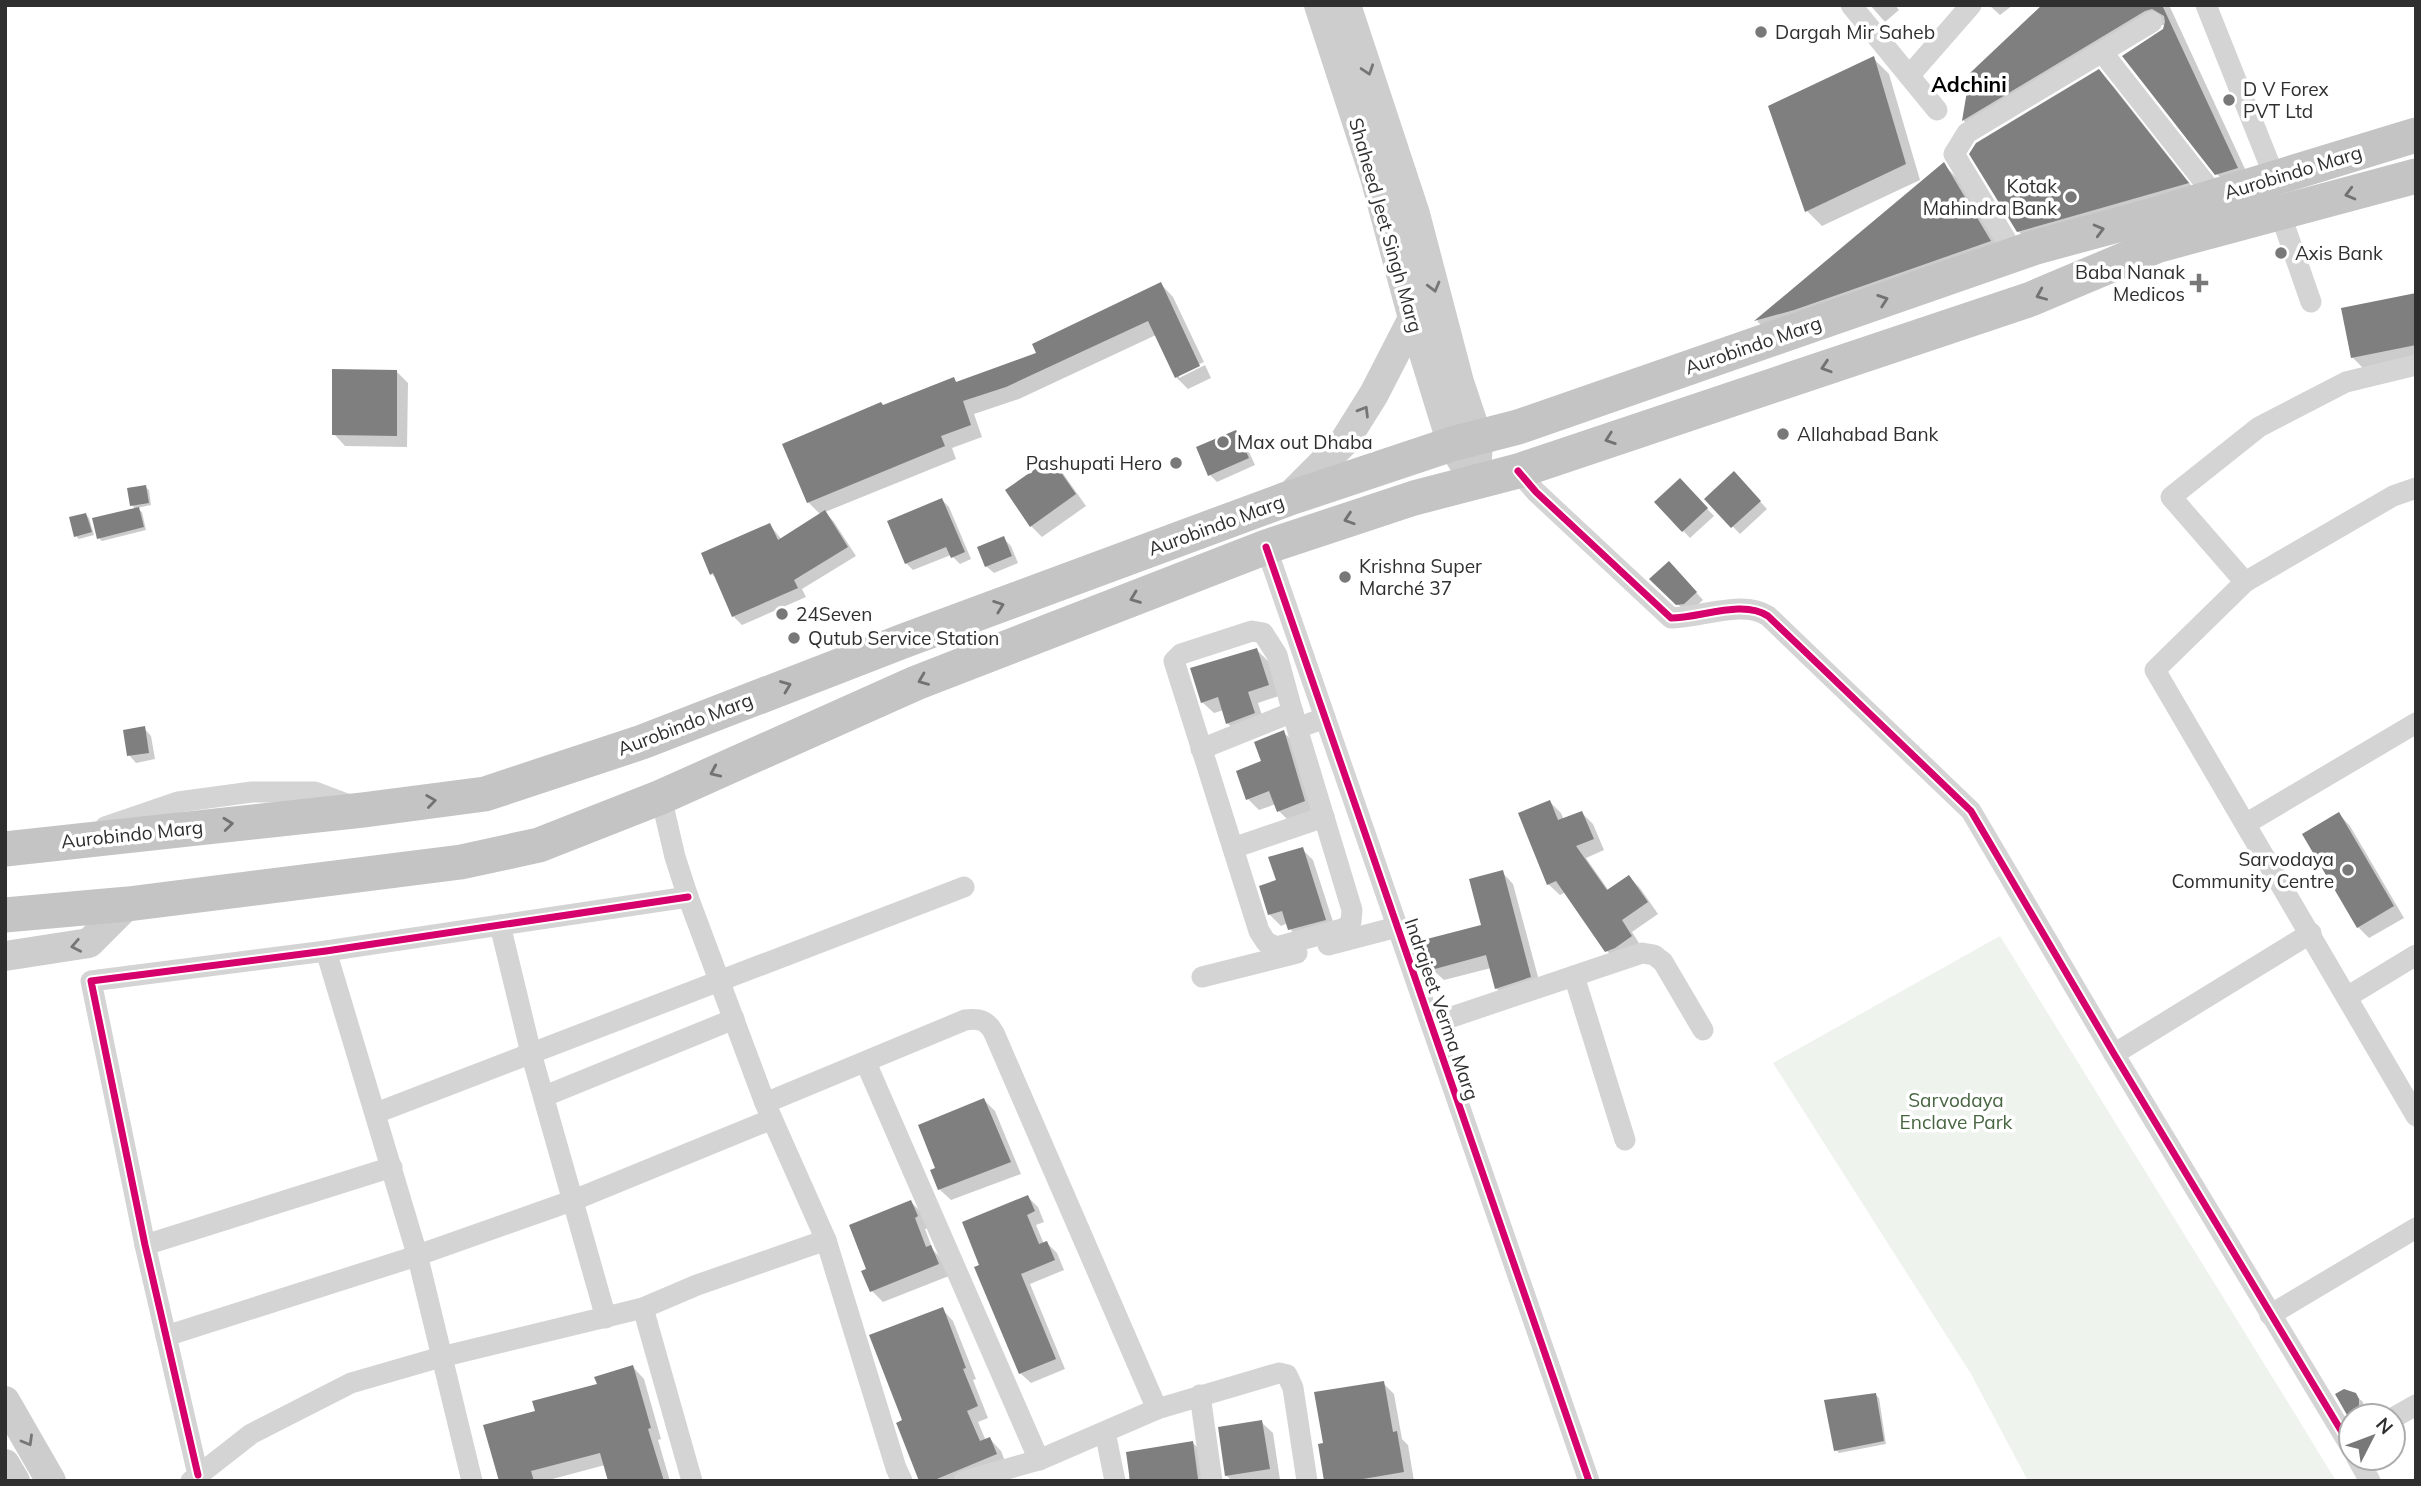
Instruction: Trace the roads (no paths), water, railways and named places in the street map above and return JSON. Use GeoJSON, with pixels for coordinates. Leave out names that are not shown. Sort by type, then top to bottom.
{"type":"FeatureCollection","features":[{"type":"Feature","properties":{"kind":"highway","name":"Aurobindo Marg"},"geometry":{"type":"LineString","coordinates":[[5,849],[485,794],[642,743],[906,640],[1287,499],[1465,442],[2015,254],[2216,197],[2416,135]]}},
{"type":"Feature","properties":{"kind":"highway","name":"Aurobindo Marg"},"geometry":{"type":"LineString","coordinates":[[5,915],[128,904],[461,862],[539,845],[661,797],[916,683],[1266,547],[1414,498],[1518,471],[2032,299],[2159,245],[2416,176]]}},
{"type":"Feature","properties":{"kind":"main road","name":"Shaheed Jeet Singh Marg"},"geometry":{"type":"LineString","coordinates":[[1319,5],[1375,177],[1413,318],[1465,442]]}},
{"type":"Feature","properties":{"kind":"main road","name":"Shaheed Jeet Singh Marg"},"geometry":{"type":"LineString","coordinates":[[1346,5],[1415,214],[1459,382],[1465,442]]}},
{"type":"Feature","properties":{"kind":"main road"},"geometry":{"type":"LineString","coordinates":[[1287,499],[1344,442],[1374,394],[1413,318]]}},
{"type":"Feature","properties":{"kind":"main road"},"geometry":{"type":"LineString","coordinates":[[1465,442],[1476,483]]}},
{"type":"Feature","properties":{"kind":"main road"},"geometry":{"type":"LineString","coordinates":[[5,956],[89,943],[128,904]]}},
{"type":"Feature","properties":{"kind":"main road"},"geometry":{"type":"LineString","coordinates":[[5,1401],[51,1481]]}},
{"type":"Feature","properties":{"kind":"main road"},"geometry":{"type":"LineString","coordinates":[[5,1464],[15,1481]]}},
{"type":"Feature","properties":{"kind":"street"},"geometry":{"type":"LineString","coordinates":[[1851,5],[1937,110]]}},
{"type":"Feature","properties":{"kind":"street"},"geometry":{"type":"LineString","coordinates":[[1909,76],[1971,5]]}},
{"type":"Feature","properties":{"kind":"street"},"geometry":{"type":"LineString","coordinates":[[2206,5],[2275,178]]}},
{"type":"Feature","properties":{"kind":"street"},"geometry":{"type":"LineString","coordinates":[[2015,254],[1954,154],[1966,133],[2152,22]]}},
{"type":"Feature","properties":{"kind":"street"},"geometry":{"type":"LineString","coordinates":[[2102,52],[2216,197]]}},
{"type":"Feature","properties":{"kind":"street"},"geometry":{"type":"LineString","coordinates":[[2280,213],[2311,302]]}},
{"type":"Feature","properties":{"kind":"street"},"geometry":{"type":"LineString","coordinates":[[2245,582],[2171,497],[2259,427],[2346,382],[2416,365]]}},
{"type":"Feature","properties":{"kind":"street"},"geometry":{"type":"LineString","coordinates":[[1518,471],[1536,492],[1671,618],[1747,608],[1760,610],[1768,616],[1971,811],[2270,1315],[2337,1423]]}},
{"type":"Feature","properties":{"kind":"street"},"geometry":{"type":"LineString","coordinates":[[2416,488],[2393,496],[2245,582],[2155,670],[2247,823],[2416,1116]]}},
{"type":"Feature","properties":{"kind":"street","name":"Indrajeet Verma Marg"},"geometry":{"type":"LineString","coordinates":[[1266,547],[1589,1481]]}},
{"type":"Feature","properties":{"kind":"street"},"geometry":{"type":"LineString","coordinates":[[1252,631],[1263,634],[1277,655],[1352,910],[1351,922],[1345,928],[1276,947],[1266,942],[1259,931],[1201,749],[1174,661],[1181,654],[1252,631]]}},
{"type":"Feature","properties":{"kind":"street"},"geometry":{"type":"LineString","coordinates":[[1201,749],[1295,720],[1325,718]]}},
{"type":"Feature","properties":{"kind":"street"},"geometry":{"type":"LineString","coordinates":[[2247,823],[2416,723]]}},
{"type":"Feature","properties":{"kind":"street"},"geometry":{"type":"LineString","coordinates":[[661,797],[675,857],[688,897],[768,1111],[826,1240],[902,1481]]}},
{"type":"Feature","properties":{"kind":"street"},"geometry":{"type":"LineString","coordinates":[[1233,848],[1324,817]]}},
{"type":"Feature","properties":{"kind":"street"},"geometry":{"type":"LineString","coordinates":[[376,1114],[964,887]]}},
{"type":"Feature","properties":{"kind":"street"},"geometry":{"type":"LineString","coordinates":[[688,897],[326,951],[91,981],[195,1478],[251,1434],[351,1383],[441,1357],[643,1308],[697,1285],[826,1240]]}},
{"type":"Feature","properties":{"kind":"street"},"geometry":{"type":"LineString","coordinates":[[500,926],[531,1053],[606,1318]]}},
{"type":"Feature","properties":{"kind":"street"},"geometry":{"type":"LineString","coordinates":[[1202,977],[1397,927]]}},
{"type":"Feature","properties":{"kind":"street"},"geometry":{"type":"LineString","coordinates":[[2114,1054],[2311,933]]}},
{"type":"Feature","properties":{"kind":"street"},"geometry":{"type":"LineString","coordinates":[[326,951],[417,1254],[472,1481]]}},
{"type":"Feature","properties":{"kind":"street"},"geometry":{"type":"LineString","coordinates":[[1431,1024],[1642,953],[1654,955],[1663,962],[1703,1030]]}},
{"type":"Feature","properties":{"kind":"street"},"geometry":{"type":"LineString","coordinates":[[2347,997],[2416,955]]}},
{"type":"Feature","properties":{"kind":"street"},"geometry":{"type":"LineString","coordinates":[[1574,976],[1625,1140]]}},
{"type":"Feature","properties":{"kind":"street"},"geometry":{"type":"LineString","coordinates":[[166,1336],[574,1200],[866,1063],[965,1020],[976,1018],[990,1027],[1157,1409]]}},
{"type":"Feature","properties":{"kind":"street"},"geometry":{"type":"LineString","coordinates":[[545,1097],[734,1019]]}},
{"type":"Feature","properties":{"kind":"street"},"geometry":{"type":"LineString","coordinates":[[866,1063],[1039,1460]]}},
{"type":"Feature","properties":{"kind":"street"},"geometry":{"type":"LineString","coordinates":[[145,1245],[392,1167]]}},
{"type":"Feature","properties":{"kind":"street"},"geometry":{"type":"LineString","coordinates":[[2270,1315],[2416,1228]]}},
{"type":"Feature","properties":{"kind":"street"},"geometry":{"type":"LineString","coordinates":[[643,1308],[692,1481]]}},
{"type":"Feature","properties":{"kind":"street"},"geometry":{"type":"LineString","coordinates":[[964,1481],[1039,1460],[1157,1409],[1279,1373],[1287,1375],[1293,1388],[1307,1481]]}},
{"type":"Feature","properties":{"kind":"street"},"geometry":{"type":"LineString","coordinates":[[1200,1395],[1212,1481]]}},
{"type":"Feature","properties":{"kind":"street"},"geometry":{"type":"LineString","coordinates":[[1105,1432],[1115,1481]]}},
{"type":"Feature","properties":{"kind":"place","name":"Dargah Mir Saheb"},"geometry":{"type":"Point","coordinates":[1761,32]}},
{"type":"Feature","properties":{"kind":"place","name":"D V Forex PVT Ltd"},"geometry":{"type":"Point","coordinates":[2229,100]}},
{"type":"Feature","properties":{"kind":"place","name":"Kotak Mahindra Bank"},"geometry":{"type":"Point","coordinates":[2071,197]}},
{"type":"Feature","properties":{"kind":"place","name":"Axis Bank"},"geometry":{"type":"Point","coordinates":[2281,253]}},
{"type":"Feature","properties":{"kind":"place","name":"Baba Nanak Medicos"},"geometry":{"type":"Point","coordinates":[2199,283]}},
{"type":"Feature","properties":{"kind":"place","name":"Allahabad Bank"},"geometry":{"type":"Point","coordinates":[1783,434]}},
{"type":"Feature","properties":{"kind":"place","name":"Max out Dhaba"},"geometry":{"type":"Point","coordinates":[1223,442]}},
{"type":"Feature","properties":{"kind":"place","name":"Pashupati Hero"},"geometry":{"type":"Point","coordinates":[1176,463]}},
{"type":"Feature","properties":{"kind":"place","name":"Krishna Super Marché 37"},"geometry":{"type":"Point","coordinates":[1345,577]}},
{"type":"Feature","properties":{"kind":"place","name":"24Seven"},"geometry":{"type":"Point","coordinates":[782,614]}},
{"type":"Feature","properties":{"kind":"place","name":"Qutub Service Station"},"geometry":{"type":"Point","coordinates":[794,638]}},
{"type":"Feature","properties":{"kind":"place","name":"Sarvodaya Community Centre"},"geometry":{"type":"Point","coordinates":[2348,870]}},
{"type":"Feature","properties":{"kind":"district","name":"Adchini"},"geometry":{"type":"Point","coordinates":[1969,84]}},
{"type":"Feature","properties":{"kind":"park label","name":"Sarvodaya Enclave Park"},"geometry":{"type":"Point","coordinates":[1956,1111]}}]}
